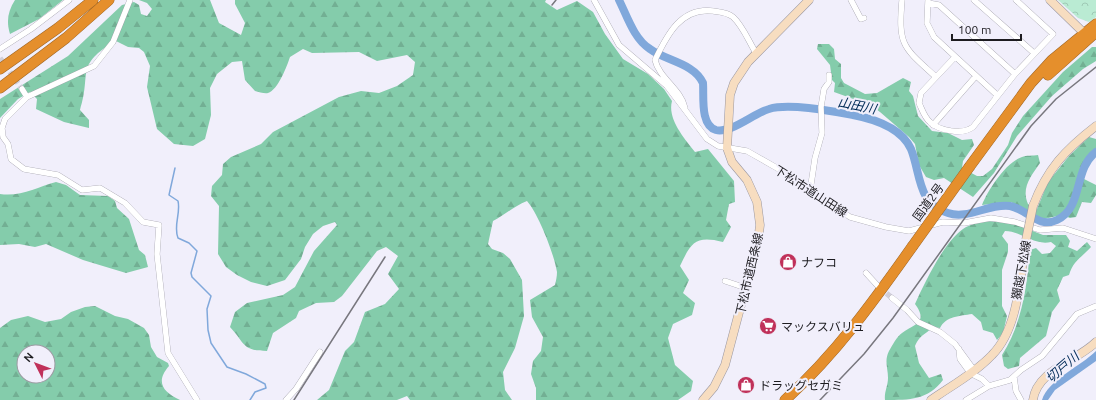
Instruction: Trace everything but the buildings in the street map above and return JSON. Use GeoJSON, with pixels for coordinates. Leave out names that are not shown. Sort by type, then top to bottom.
{"type":"FeatureCollection","features":[{"type":"Feature","properties":{"kind":"highway"},"geometry":{"type":"LineString","coordinates":[[0,69],[58,28],[93,0]]}},
{"type":"Feature","properties":{"kind":"highway"},"geometry":{"type":"LineString","coordinates":[[0,88],[66,38],[110,0]]}},
{"type":"Feature","properties":{"kind":"highway","name":"国道2号"},"geometry":{"type":"LineString","coordinates":[[795,400],[837,357],[862,327],[973,168],[1037,86],[1090,34],[1096,24]]}},
{"type":"Feature","properties":{"kind":"highway","name":"国道2号"},"geometry":{"type":"LineString","coordinates":[[785,400],[833,352],[915,249]]}},
{"type":"Feature","properties":{"kind":"street"},"geometry":{"type":"LineString","coordinates":[[0,49],[31,29],[69,0]]}},
{"type":"Feature","properties":{"kind":"street"},"geometry":{"type":"LineString","coordinates":[[130,0],[113,42],[94,66],[27,97],[5,119],[2,128],[3,137],[8,144],[11,159],[24,169],[58,175],[82,190],[100,188],[125,203],[144,222],[158,225],[158,254],[168,353],[197,400]]}},
{"type":"Feature","properties":{"kind":"street"},"geometry":{"type":"LineString","coordinates":[[727,148],[728,111],[730,95],[734,82],[740,72],[756,53],[809,0]]}},
{"type":"Feature","properties":{"kind":"street"},"geometry":{"type":"LineString","coordinates":[[851,0],[861,19],[864,18]]}},
{"type":"Feature","properties":{"kind":"street"},"geometry":{"type":"LineString","coordinates":[[902,0],[900,22],[902,41],[912,56],[936,77]]}},
{"type":"Feature","properties":{"kind":"street"},"geometry":{"type":"LineString","coordinates":[[974,0],[1034,53]]}},
{"type":"Feature","properties":{"kind":"street"},"geometry":{"type":"LineString","coordinates":[[955,57],[919,98],[919,103],[926,117],[933,125],[944,129],[964,132],[969,130],[1015,74],[1053,34],[1016,0]]}},
{"type":"Feature","properties":{"kind":"street"},"geometry":{"type":"LineString","coordinates":[[1050,0],[1090,34]]}},
{"type":"Feature","properties":{"kind":"street","name":"下松市道山田線"},"geometry":{"type":"LineString","coordinates":[[594,1],[619,45],[658,78],[707,139],[714,144],[727,148],[747,151],[784,172],[850,216],[897,230],[909,231],[943,222],[964,223],[991,218],[1015,222],[1040,230],[1063,228],[1096,239]]}},
{"type":"Feature","properties":{"kind":"street"},"geometry":{"type":"LineString","coordinates":[[997,95],[934,37],[929,30],[927,23],[928,1],[939,5],[1015,74]]}},
{"type":"Feature","properties":{"kind":"street"},"geometry":{"type":"LineString","coordinates":[[686,112],[683,101],[657,68],[656,58],[659,50],[672,29],[683,17],[704,10],[729,14],[734,18],[756,53]]}},
{"type":"Feature","properties":{"kind":"street"},"geometry":{"type":"LineString","coordinates":[[810,190],[815,158],[822,133],[821,110],[824,89],[829,82],[829,75]]}},
{"type":"Feature","properties":{"kind":"street"},"geometry":{"type":"LineString","coordinates":[[933,125],[976,76]]}},
{"type":"Feature","properties":{"kind":"street"},"geometry":{"type":"LineString","coordinates":[[22,88],[27,97]]}},
{"type":"Feature","properties":{"kind":"street","name":"獺越下松線"},"geometry":{"type":"LineString","coordinates":[[931,400],[992,355],[1006,335],[1014,310],[1033,206],[1044,180],[1052,168],[1075,142],[1096,126]]}},
{"type":"Feature","properties":{"kind":"street","name":"下松市道西条線"},"geometry":{"type":"LineString","coordinates":[[703,400],[714,387],[725,365],[758,241],[759,212],[753,191],[732,162],[727,148]]}},
{"type":"Feature","properties":{"kind":"street"},"geometry":{"type":"LineString","coordinates":[[866,273],[877,285]]}},
{"type":"Feature","properties":{"kind":"street"},"geometry":{"type":"LineString","coordinates":[[725,281],[746,288]]}},
{"type":"Feature","properties":{"kind":"street"},"geometry":{"type":"LineString","coordinates":[[892,298],[907,310],[918,322],[943,335],[959,348],[972,371],[989,386]]}},
{"type":"Feature","properties":{"kind":"street"},"geometry":{"type":"LineString","coordinates":[[966,400],[989,386],[1007,381],[1014,377],[1021,370],[1042,356],[1077,314],[1096,306]]}},
{"type":"Feature","properties":{"kind":"street"},"geometry":{"type":"LineString","coordinates":[[1033,400],[1038,387],[1044,378],[1082,354],[1096,342]]}},
{"type":"Feature","properties":{"kind":"street"},"geometry":{"type":"LineString","coordinates":[[286,400],[296,389],[320,352]]}},
{"type":"Feature","properties":{"kind":"street"},"geometry":{"type":"LineString","coordinates":[[1014,377],[1016,391],[1021,400]]}},
{"type":"Feature","properties":{"kind":"green space"},"geometry":{"type":"Polygon","coordinates":[[[15,0],[63,0],[39,19],[10,34],[8,16],[15,0]]]}},
{"type":"Feature","properties":{"kind":"green space"},"geometry":{"type":"Polygon","coordinates":[[[139,0],[210,0],[219,23],[241,35],[245,23],[235,4],[235,0],[546,0],[545,2],[557,10],[577,1],[593,12],[605,34],[623,59],[648,74],[664,89],[672,101],[671,108],[674,122],[695,152],[708,149],[734,181],[735,202],[729,204],[726,220],[731,227],[723,242],[714,240],[700,240],[691,246],[680,266],[689,280],[683,293],[695,303],[692,315],[673,324],[668,338],[675,365],[693,381],[691,391],[678,400],[536,400],[536,388],[531,374],[533,361],[541,351],[543,337],[532,317],[530,300],[555,285],[557,272],[553,255],[545,235],[532,207],[527,201],[493,221],[488,244],[492,249],[503,253],[510,259],[522,280],[524,316],[515,348],[503,372],[505,390],[512,400],[410,400],[407,396],[397,400],[317,400],[329,390],[345,351],[354,342],[365,312],[385,304],[399,289],[388,274],[398,256],[386,247],[377,251],[342,296],[334,302],[316,303],[299,311],[296,318],[273,333],[267,351],[253,350],[245,345],[230,327],[235,312],[247,303],[283,295],[295,287],[314,251],[337,225],[335,222],[323,226],[313,234],[305,247],[301,259],[285,280],[267,286],[251,282],[237,275],[226,267],[218,254],[219,206],[211,196],[212,186],[222,175],[223,164],[231,157],[261,144],[273,132],[339,97],[361,91],[379,93],[397,86],[413,75],[415,62],[407,55],[377,61],[359,52],[312,53],[303,49],[290,57],[279,83],[272,91],[265,93],[255,91],[245,80],[242,61],[232,62],[217,74],[210,88],[211,115],[205,139],[193,146],[174,144],[157,129],[147,87],[150,66],[144,52],[139,48],[128,47],[116,41],[103,49],[89,64],[80,110],[89,120],[89,128],[64,122],[36,109],[37,99],[30,92],[18,99],[0,118],[0,99],[68,56],[122,5],[134,2],[139,5],[141,14],[147,16],[152,9],[147,3],[139,0]]]}},
{"type":"Feature","properties":{"kind":"green space"},"geometry":{"type":"Polygon","coordinates":[[[1058,0],[1096,0],[1096,17],[1089,22],[1078,18],[1058,0]]]}},
{"type":"Feature","properties":{"kind":"green space"},"geometry":{"type":"Polygon","coordinates":[[[818,44],[829,44],[834,49],[835,59],[841,64],[841,78],[844,83],[865,94],[877,93],[903,78],[911,82],[909,91],[913,96],[918,116],[932,131],[948,133],[962,140],[972,139],[974,145],[963,161],[962,168],[977,176],[983,176],[992,169],[1008,145],[1012,133],[1023,116],[1063,72],[1092,47],[1096,47],[1096,61],[1083,69],[1052,96],[1017,136],[994,173],[973,197],[944,178],[934,180],[926,177],[919,165],[915,144],[909,137],[870,105],[834,92],[835,83],[832,80],[830,65],[817,49],[818,44]]]}},
{"type":"Feature","properties":{"kind":"green space"},"geometry":{"type":"Polygon","coordinates":[[[1089,137],[1096,139],[1096,151],[1086,160],[1078,176],[1096,185],[1096,195],[1091,203],[1082,202],[1076,217],[1070,218],[1062,215],[1044,219],[1035,217],[1011,202],[982,205],[998,177],[1010,164],[1024,156],[1038,155],[1040,163],[1026,187],[1026,198],[1028,204],[1037,209],[1048,182],[1069,156],[1089,137]]]}},
{"type":"Feature","properties":{"kind":"green space"},"geometry":{"type":"Polygon","coordinates":[[[56,182],[66,185],[80,195],[108,196],[115,201],[117,208],[129,219],[139,250],[145,255],[148,267],[126,273],[83,260],[46,244],[35,247],[19,244],[0,245],[0,194],[8,195],[22,193],[56,182]]]}},
{"type":"Feature","properties":{"kind":"green space"},"geometry":{"type":"Polygon","coordinates":[[[986,221],[1012,223],[1043,235],[1066,235],[1070,241],[1068,247],[1077,251],[1087,242],[1091,247],[1075,263],[1069,275],[1063,277],[1057,290],[1060,301],[1052,312],[1046,336],[1020,358],[1019,366],[1008,369],[1004,366],[1002,355],[1009,343],[1019,318],[1025,291],[1030,250],[1036,248],[1042,254],[1050,253],[1056,246],[1051,242],[1039,242],[1017,233],[1005,231],[1002,236],[1008,244],[1008,252],[1002,270],[1002,306],[1007,316],[1003,333],[997,340],[993,333],[983,330],[981,322],[972,314],[950,319],[940,328],[932,327],[919,339],[915,346],[919,363],[929,378],[941,374],[943,380],[931,392],[918,398],[885,400],[888,378],[886,361],[889,351],[898,336],[915,325],[920,319],[921,315],[915,304],[936,263],[949,243],[963,229],[986,221]]]}},
{"type":"Feature","properties":{"kind":"green space"},"geometry":{"type":"Polygon","coordinates":[[[95,306],[115,316],[128,319],[144,328],[149,335],[151,347],[157,357],[168,363],[169,366],[162,377],[165,390],[180,400],[0,400],[0,328],[11,320],[28,316],[45,322],[61,319],[71,312],[85,307],[95,306]]]}},
{"type":"Feature","properties":{"kind":"water"},"geometry":{"type":"Polygon","coordinates":[[[1096,351],[1096,361],[1055,390],[1048,400],[1042,400],[1045,393],[1051,386],[1096,351]]]}},
{"type":"Feature","properties":{"kind":"waterway","name":"山田川"},"geometry":{"type":"LineString","coordinates":[[619,0],[635,33],[644,45],[686,67],[699,76],[703,83],[705,117],[707,123],[711,127],[716,130],[728,129],[763,111],[777,107],[810,108],[861,117],[878,122],[894,130],[906,141],[911,149],[925,195],[938,209],[948,213],[956,215],[994,207],[1010,206],[1044,222],[1057,220],[1065,214],[1071,206],[1084,168],[1089,159],[1096,152]]}},
{"type":"Feature","properties":{"kind":"waterway"},"geometry":{"type":"LineString","coordinates":[[175,168],[169,195],[178,201],[179,210],[176,229],[178,238],[189,243],[197,251],[191,273],[192,277],[211,296],[207,309],[208,330],[211,343],[227,367],[246,374],[265,384],[266,388],[255,392],[250,400]]}},
{"type":"Feature","properties":{"kind":"tunnel"},"geometry":{"type":"LineString","coordinates":[[0,58],[22,89]]}},
{"type":"Feature","properties":{"kind":"tunnel"},"geometry":{"type":"LineString","coordinates":[[880,288],[892,298]]}},
{"type":"Feature","properties":{"kind":"railway"},"geometry":{"type":"LineString","coordinates":[[552,5],[556,0]]}},
{"type":"Feature","properties":{"kind":"railway"},"geometry":{"type":"LineString","coordinates":[[820,400],[864,354],[893,318],[1031,126],[1056,99],[1096,67]]}},
{"type":"Feature","properties":{"kind":"railway"},"geometry":{"type":"LineString","coordinates":[[294,400],[385,257]]}},
{"type":"Feature","properties":{"kind":"place","name":"ナフコ"},"geometry":{"type":"Point","coordinates":[788,262]}},
{"type":"Feature","properties":{"kind":"place","name":"マックスバリュ"},"geometry":{"type":"Point","coordinates":[768,326]}},
{"type":"Feature","properties":{"kind":"place","name":"ドラッグセガミ"},"geometry":{"type":"Point","coordinates":[746,385]}},
{"type":"Feature","properties":{"kind":"water label","name":"切戸川"},"geometry":{"type":"Point","coordinates":[1062,367]}}]}
